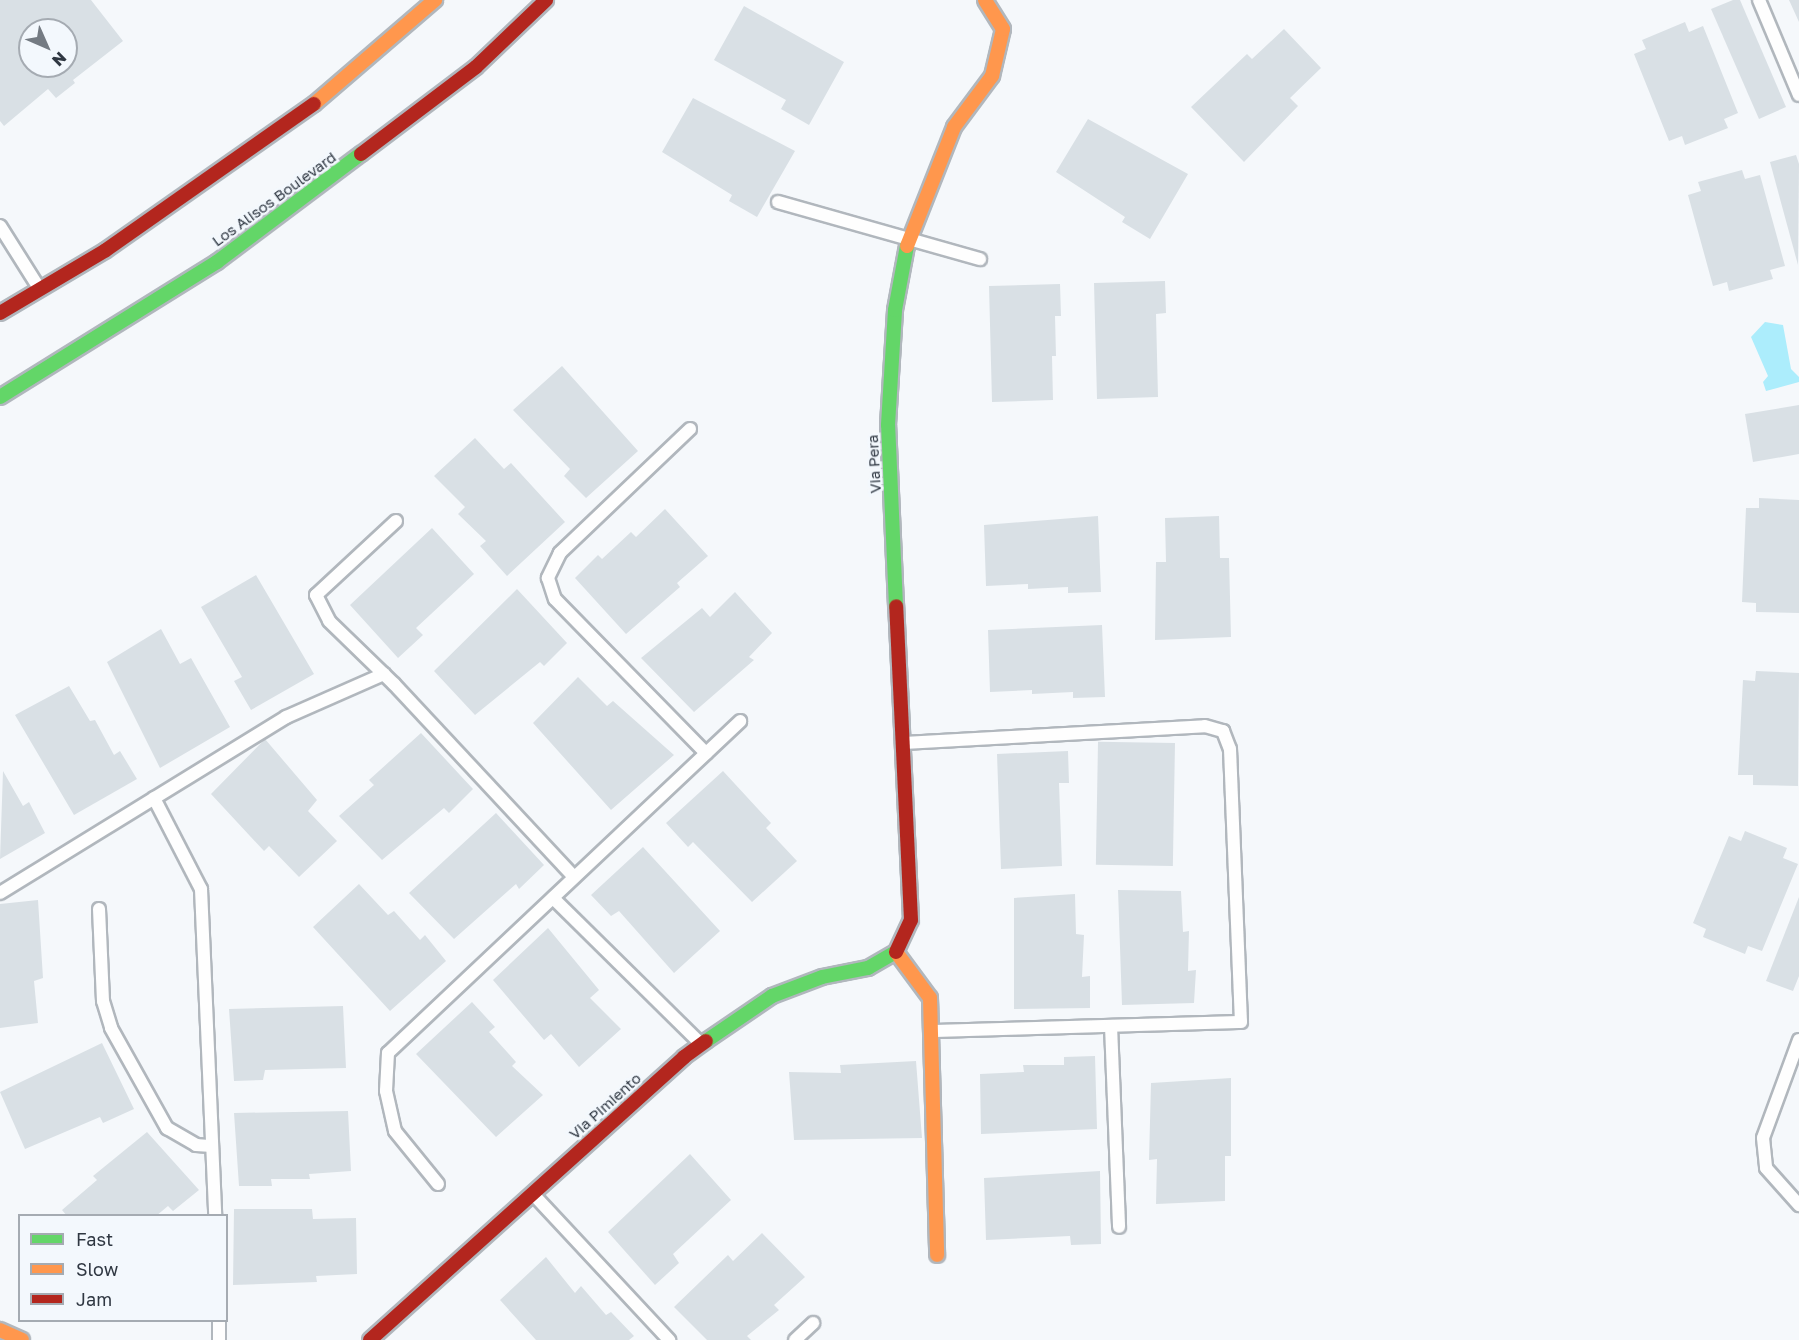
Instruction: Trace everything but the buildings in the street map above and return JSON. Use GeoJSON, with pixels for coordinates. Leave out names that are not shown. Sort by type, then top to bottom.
{"type":"FeatureCollection","features":[{"type":"Feature","properties":{"kind":"street"},"geometry":{"type":"LineString","coordinates":[[0,313],[160,214],[284,127],[435,0]]}},
{"type":"Feature","properties":{"kind":"street","name":"Los Alisos Boulevard"},"geometry":{"type":"LineString","coordinates":[[0,397],[217,262],[476,67],[546,0]]}},
{"type":"Feature","properties":{"kind":"street","name":"Via Pera"},"geometry":{"type":"LineString","coordinates":[[896,952],[911,920],[888,425],[895,310],[908,239],[954,127],[992,76],[1004,29],[986,0]]}},
{"type":"Feature","properties":{"kind":"street"},"geometry":{"type":"LineString","coordinates":[[896,952],[930,998],[937,1256]]}},
{"type":"Feature","properties":{"kind":"street","name":"Via Pimiento"},"geometry":{"type":"LineString","coordinates":[[374,1339],[532,1194],[702,1044],[772,996],[822,977],[868,968],[896,952]]}},
{"type":"Feature","properties":{"kind":"street"},"geometry":{"type":"LineString","coordinates":[[0,1330],[22,1340]]}},
{"type":"Feature","properties":{"kind":"lane"},"geometry":{"type":"LineString","coordinates":[[1759,0],[1799,94]]}},
{"type":"Feature","properties":{"kind":"lane"},"geometry":{"type":"LineString","coordinates":[[778,202],[980,259]]}},
{"type":"Feature","properties":{"kind":"lane"},"geometry":{"type":"LineString","coordinates":[[0,226],[40,289]]}},
{"type":"Feature","properties":{"kind":"lane"},"geometry":{"type":"LineString","coordinates":[[690,429],[560,553],[548,578],[555,599],[706,753]]}},
{"type":"Feature","properties":{"kind":"lane"},"geometry":{"type":"LineString","coordinates":[[396,521],[316,595],[329,621],[384,675],[574,877]]}},
{"type":"Feature","properties":{"kind":"lane"},"geometry":{"type":"LineString","coordinates":[[0,892],[286,717],[384,675]]}},
{"type":"Feature","properties":{"kind":"lane"},"geometry":{"type":"LineString","coordinates":[[438,1184],[395,1131],[386,1091],[388,1053],[740,721]]}},
{"type":"Feature","properties":{"kind":"lane"},"geometry":{"type":"LineString","coordinates":[[903,743],[1205,726],[1223,731],[1230,749],[1241,1022],[931,1031]]}},
{"type":"Feature","properties":{"kind":"lane"},"geometry":{"type":"LineString","coordinates":[[154,798],[201,890],[215,1214]]}},
{"type":"Feature","properties":{"kind":"lane"},"geometry":{"type":"LineString","coordinates":[[552,898],[702,1044]]}},
{"type":"Feature","properties":{"kind":"lane"},"geometry":{"type":"LineString","coordinates":[[99,909],[103,1001],[111,1028],[166,1128],[196,1145],[212,1146]]}},
{"type":"Feature","properties":{"kind":"lane"},"geometry":{"type":"LineString","coordinates":[[1111,1026],[1119,1227]]}},
{"type":"Feature","properties":{"kind":"lane"},"geometry":{"type":"LineString","coordinates":[[1799,1040],[1763,1138],[1766,1168],[1799,1205]]}},
{"type":"Feature","properties":{"kind":"lane"},"geometry":{"type":"LineString","coordinates":[[532,1194],[668,1340]]}},
{"type":"Feature","properties":{"kind":"lane"},"geometry":{"type":"LineString","coordinates":[[219,1322],[219,1340]]}},
{"type":"Feature","properties":{"kind":"lane"},"geometry":{"type":"LineString","coordinates":[[795,1340],[813,1323]]}},
{"type":"Feature","properties":{"kind":"water"},"geometry":{"type":"Polygon","coordinates":[[[1765,322],[1783,325],[1791,369],[1799,377],[1799,382],[1766,391],[1763,382],[1768,376],[1751,337],[1765,322]]]}},
{"type":"Feature","properties":{"kind":"traffic: fast"},"geometry":{"type":"LineString","coordinates":[[0,397],[217,262],[361,154]]}},
{"type":"Feature","properties":{"kind":"traffic: fast"},"geometry":{"type":"LineString","coordinates":[[896,606],[888,425],[895,310],[907,246]]}},
{"type":"Feature","properties":{"kind":"traffic: fast"},"geometry":{"type":"LineString","coordinates":[[706,1041],[772,996],[822,977],[868,968],[896,952]]}},
{"type":"Feature","properties":{"kind":"traffic: slow"},"geometry":{"type":"LineString","coordinates":[[314,104],[435,0]]}},
{"type":"Feature","properties":{"kind":"traffic: slow"},"geometry":{"type":"LineString","coordinates":[[907,246],[954,127],[992,76],[1003,29],[985,0]]}},
{"type":"Feature","properties":{"kind":"traffic: slow"},"geometry":{"type":"LineString","coordinates":[[896,952],[930,998],[937,1255]]}},
{"type":"Feature","properties":{"kind":"traffic: slow"},"geometry":{"type":"LineString","coordinates":[[0,1330],[22,1340]]}},
{"type":"Feature","properties":{"kind":"traffic: jam"},"geometry":{"type":"LineString","coordinates":[[361,154],[476,67],[546,0]]}},
{"type":"Feature","properties":{"kind":"traffic: jam"},"geometry":{"type":"LineString","coordinates":[[0,313],[106,250],[314,104]]}},
{"type":"Feature","properties":{"kind":"traffic: jam"},"geometry":{"type":"LineString","coordinates":[[896,606],[911,920],[896,952]]}},
{"type":"Feature","properties":{"kind":"traffic: jam"},"geometry":{"type":"LineString","coordinates":[[370,1340],[684,1057],[706,1041]]}}]}
